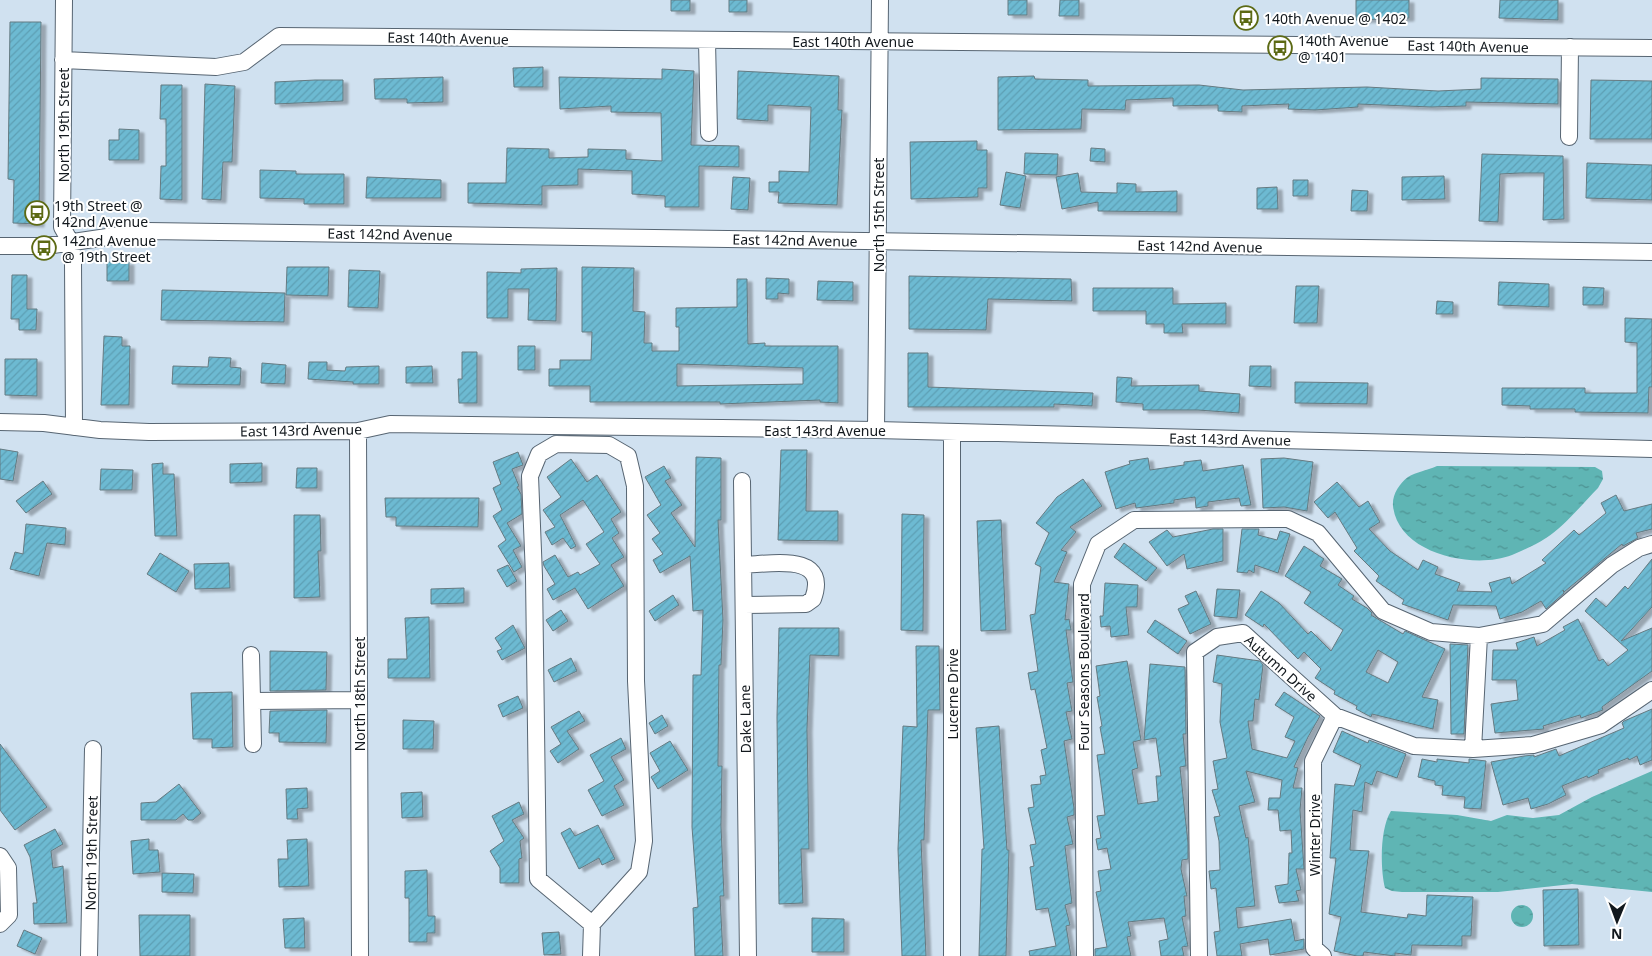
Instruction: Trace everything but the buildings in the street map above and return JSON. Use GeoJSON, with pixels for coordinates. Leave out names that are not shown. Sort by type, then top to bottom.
{"type":"FeatureCollection","features":[{"type":"Feature","properties":{"kind":"street","name":"North 19th Street"},"geometry":{"type":"LineString","coordinates":[[64,0],[62,227],[71,243],[73,263],[74,427]]}},
{"type":"Feature","properties":{"kind":"street","name":"North 15th Street"},"geometry":{"type":"LineString","coordinates":[[876,430],[880,0]]}},
{"type":"Feature","properties":{"kind":"street","name":"East 140th Avenue"},"geometry":{"type":"LineString","coordinates":[[63,60],[216,67],[236,65],[244,62],[279,36],[1652,48]]}},
{"type":"Feature","properties":{"kind":"street"},"geometry":{"type":"LineString","coordinates":[[707,41],[709,133]]}},
{"type":"Feature","properties":{"kind":"street"},"geometry":{"type":"LineString","coordinates":[[1569,137],[1570,47]]}},
{"type":"Feature","properties":{"kind":"street","name":"East 142nd Avenue"},"geometry":{"type":"LineString","coordinates":[[0,246],[46,246],[148,230],[1652,252]]}},
{"type":"Feature","properties":{"kind":"street","name":"East 143rd Avenue"},"geometry":{"type":"LineString","coordinates":[[0,422],[44,423],[149,432],[358,431],[390,424],[876,430],[1652,449]]}},
{"type":"Feature","properties":{"kind":"street","name":"North 18th Street"},"geometry":{"type":"LineString","coordinates":[[358,431],[360,956]]}},
{"type":"Feature","properties":{"kind":"street","name":"Lucerne Drive"},"geometry":{"type":"LineString","coordinates":[[952,432],[952,956]]}},
{"type":"Feature","properties":{"kind":"street"},"geometry":{"type":"LineString","coordinates":[[592,924],[538,879],[534,576],[530,476],[539,454],[556,444],[609,445],[628,456],[635,486],[636,681],[644,842],[639,872],[592,924],[592,956]]}},
{"type":"Feature","properties":{"kind":"street","name":"Dake Lane"},"geometry":{"type":"LineString","coordinates":[[742,481],[748,956]]}},
{"type":"Feature","properties":{"kind":"street","name":"Four Seasons Boulevard"},"geometry":{"type":"LineString","coordinates":[[1085,956],[1082,584],[1098,544],[1134,520],[1288,520],[1318,533],[1384,611],[1431,632],[1479,636],[1543,624],[1612,565],[1639,548],[1652,544]]}},
{"type":"Feature","properties":{"kind":"street"},"geometry":{"type":"LineString","coordinates":[[743,565],[804,565],[814,572],[816,581],[813,599],[806,604],[744,605]]}},
{"type":"Feature","properties":{"kind":"street","name":"Autumn Drive"},"geometry":{"type":"LineString","coordinates":[[1199,956],[1195,652],[1217,637],[1243,633],[1335,716],[1414,746],[1473,750],[1533,745],[1601,725],[1652,690]]}},
{"type":"Feature","properties":{"kind":"street"},"geometry":{"type":"LineString","coordinates":[[1473,750],[1479,636]]}},
{"type":"Feature","properties":{"kind":"street"},"geometry":{"type":"LineString","coordinates":[[251,655],[253,744]]}},
{"type":"Feature","properties":{"kind":"street"},"geometry":{"type":"LineString","coordinates":[[253,702],[359,700]]}},
{"type":"Feature","properties":{"kind":"street","name":"Winter Drive"},"geometry":{"type":"LineString","coordinates":[[1323,956],[1314,948],[1314,761],[1335,716]]}},
{"type":"Feature","properties":{"kind":"street","name":"North 19th Street"},"geometry":{"type":"LineString","coordinates":[[89,956],[92,750]]}},
{"type":"Feature","properties":{"kind":"street"},"geometry":{"type":"LineString","coordinates":[[0,856],[8,868],[9,914],[0,924]]}},
{"type":"Feature","properties":{"kind":"water"},"geometry":{"type":"Polygon","coordinates":[[[1437,466],[1595,467],[1602,471],[1603,479],[1598,488],[1566,521],[1542,541],[1512,555],[1496,559],[1459,559],[1423,547],[1408,536],[1398,523],[1393,506],[1395,494],[1399,486],[1408,477],[1437,466]]]}},
{"type":"Feature","properties":{"kind":"water"},"geometry":{"type":"Polygon","coordinates":[[[1652,771],[1652,892],[1572,884],[1498,892],[1402,892],[1385,888],[1382,870],[1382,848],[1387,818],[1391,811],[1457,815],[1491,821],[1507,815],[1533,818],[1559,815],[1592,797],[1652,771]]]}},
{"type":"Feature","properties":{"kind":"water"},"geometry":{"type":"Polygon","coordinates":[[[1522,905],[1530,908],[1533,916],[1530,924],[1522,927],[1514,924],[1511,916],[1514,908],[1522,905]]]}},
{"type":"Feature","properties":{"kind":"place","name":"140th Avenue @ 1402"},"geometry":{"type":"Point","coordinates":[1246,18]}},
{"type":"Feature","properties":{"kind":"place","name":"140th Avenue @ 1401"},"geometry":{"type":"Point","coordinates":[1280,48]}},
{"type":"Feature","properties":{"kind":"place","name":"19th Street @ 142nd Avenue"},"geometry":{"type":"Point","coordinates":[37,213]}},
{"type":"Feature","properties":{"kind":"place","name":"142nd Avenue @ 19th Street"},"geometry":{"type":"Point","coordinates":[44,248]}}]}
